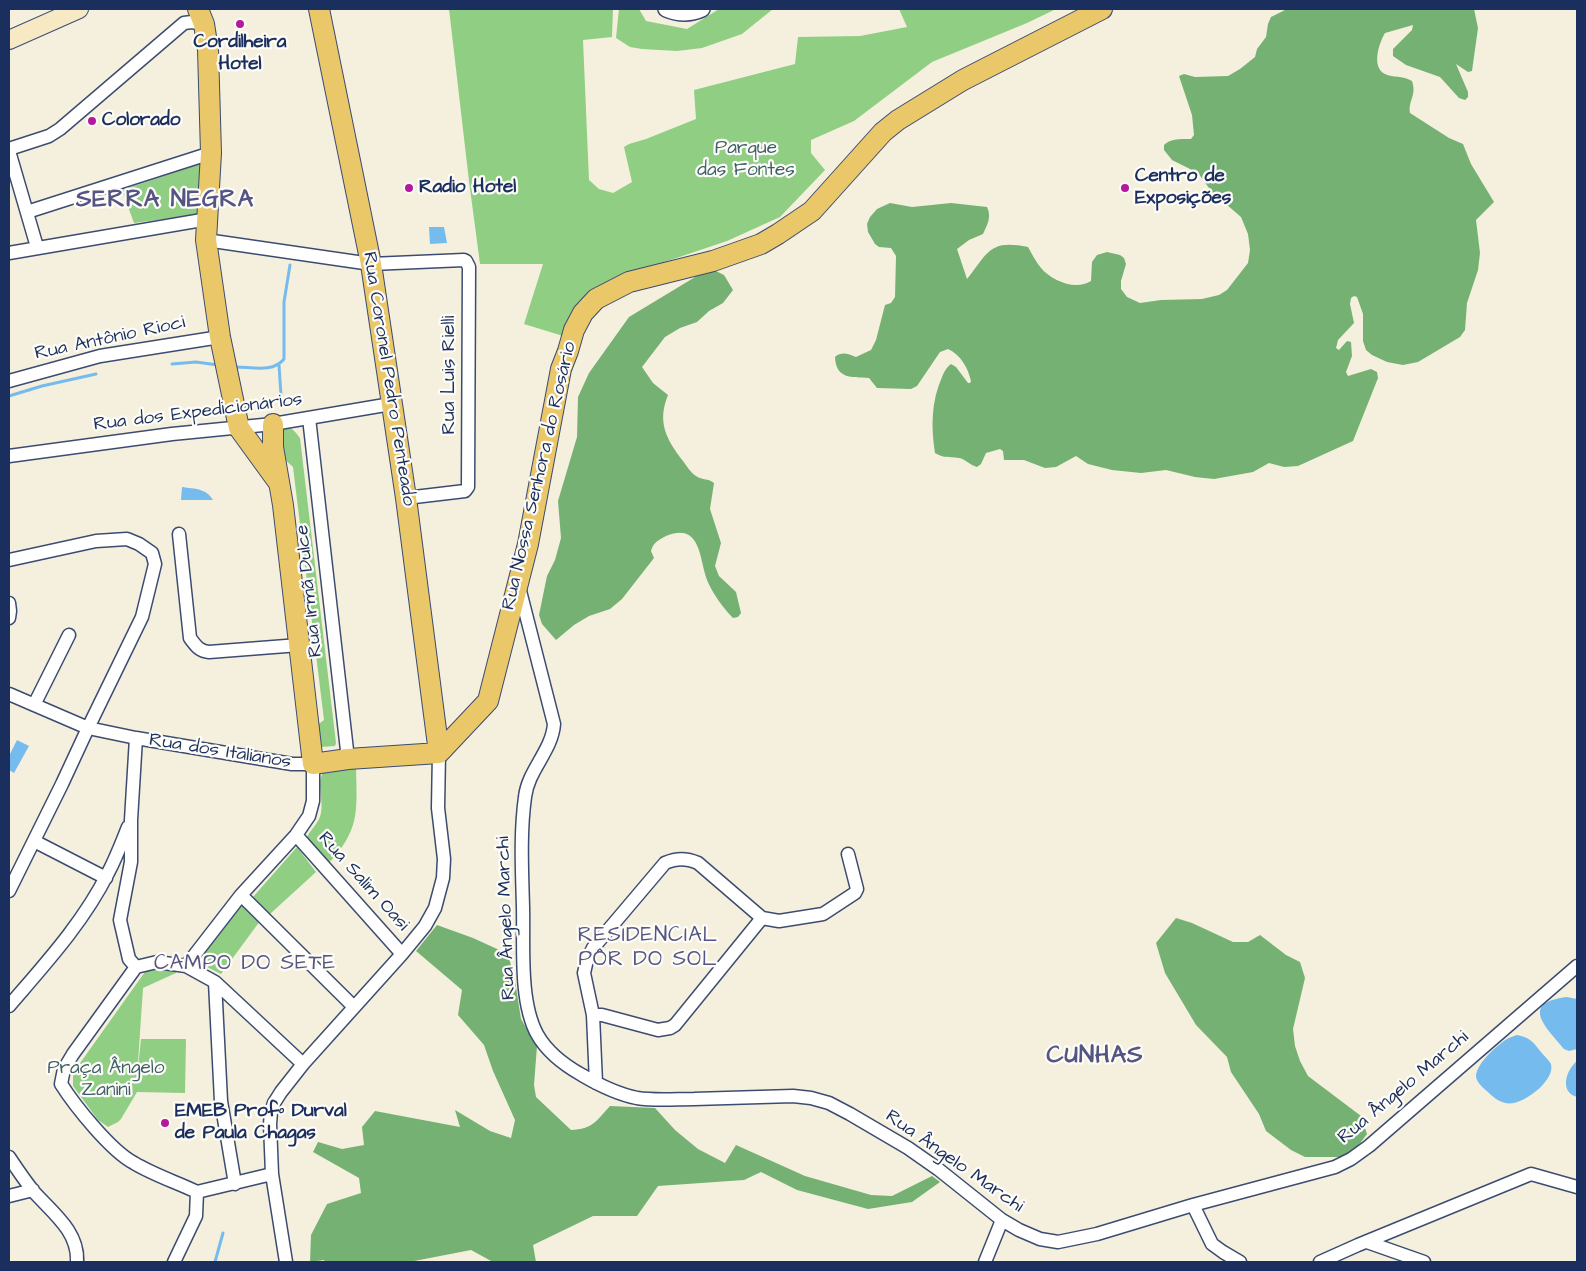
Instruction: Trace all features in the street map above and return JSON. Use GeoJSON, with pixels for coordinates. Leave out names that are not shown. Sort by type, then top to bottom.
{"type":"FeatureCollection","features":[{"type":"Feature","properties":{"kind":"main road"},"geometry":{"type":"LineString","coordinates":[[9,40],[79,9]]}},
{"type":"Feature","properties":{"kind":"main road","name":"Rua Coronel Pedro Penteado"},"geometry":{"type":"LineString","coordinates":[[319,9],[372,264],[440,753]]}},
{"type":"Feature","properties":{"kind":"main road","name":"Rua Nossa Senhora do Rosário"},"geometry":{"type":"LineString","coordinates":[[440,753],[488,701],[528,544],[561,369],[574,330],[583,313],[596,299],[629,282],[713,261],[753,247],[769,239],[812,211],[883,132],[898,120],[964,80],[1102,9]]}},
{"type":"Feature","properties":{"kind":"main road"},"geometry":{"type":"LineString","coordinates":[[201,16],[208,50],[211,153],[206,240],[220,336],[239,428],[278,483]]}},
{"type":"Feature","properties":{"kind":"main road"},"geometry":{"type":"LineString","coordinates":[[273,424],[273,447],[283,504],[313,764]]}},
{"type":"Feature","properties":{"kind":"main road","name":"Rua dos Italianos"},"geometry":{"type":"LineString","coordinates":[[313,764],[348,759],[440,753]]}},
{"type":"Feature","properties":{"kind":"street"},"geometry":{"type":"LineString","coordinates":[[666,9],[678,13],[688,13],[702,9]]}},
{"type":"Feature","properties":{"kind":"street"},"geometry":{"type":"LineString","coordinates":[[37,247],[9,150],[49,136],[60,129],[184,23],[192,22],[201,16]]}},
{"type":"Feature","properties":{"kind":"street"},"geometry":{"type":"LineString","coordinates":[[27,212],[211,153]]}},
{"type":"Feature","properties":{"kind":"street"},"geometry":{"type":"LineString","coordinates":[[9,253],[208,219]]}},
{"type":"Feature","properties":{"kind":"street"},"geometry":{"type":"LineString","coordinates":[[206,240],[372,264]]}},
{"type":"Feature","properties":{"kind":"street","name":"Rua Luis Rielli"},"geometry":{"type":"LineString","coordinates":[[372,264],[464,260],[469,266],[468,484],[465,491],[406,498]]}},
{"type":"Feature","properties":{"kind":"street","name":"Rua Antônio Rioci"},"geometry":{"type":"LineString","coordinates":[[9,381],[100,356],[220,336]]}},
{"type":"Feature","properties":{"kind":"street","name":"Rua dos Expedicionários"},"geometry":{"type":"LineString","coordinates":[[9,456],[172,434],[273,424],[391,404]]}},
{"type":"Feature","properties":{"kind":"street","name":"Rua Irmã Dulce"},"geometry":{"type":"LineString","coordinates":[[309,418],[348,759]]}},
{"type":"Feature","properties":{"kind":"street"},"geometry":{"type":"LineString","coordinates":[[180,534],[190,638],[196,648],[209,652],[299,645]]}},
{"type":"Feature","properties":{"kind":"street"},"geometry":{"type":"LineString","coordinates":[[9,560],[96,541],[127,539],[139,544],[152,553],[155,564],[142,617],[9,891]]}},
{"type":"Feature","properties":{"kind":"street","name":"Rua Ângelo Marchi"},"geometry":{"type":"LineString","coordinates":[[518,582],[554,724],[554,733],[550,743],[529,779],[524,798],[522,828],[524,982],[530,1015],[537,1034],[550,1051],[566,1065],[606,1089],[638,1098],[793,1096],[828,1103],[908,1148],[938,1169],[1002,1220],[1033,1236],[1058,1242],[1098,1234],[1193,1205],[1335,1167],[1351,1159],[1369,1146],[1577,966]]}},
{"type":"Feature","properties":{"kind":"street"},"geometry":{"type":"LineString","coordinates":[[9,603],[9,618]]}},
{"type":"Feature","properties":{"kind":"street"},"geometry":{"type":"LineString","coordinates":[[34,705],[69,635]]}},
{"type":"Feature","properties":{"kind":"street","name":"Rua dos Italianos"},"geometry":{"type":"LineString","coordinates":[[9,694],[88,728],[136,738],[292,764],[313,764]]}},
{"type":"Feature","properties":{"kind":"street"},"geometry":{"type":"LineString","coordinates":[[136,738],[131,820],[131,862],[120,920],[129,959],[136,967]]}},
{"type":"Feature","properties":{"kind":"street"},"geometry":{"type":"LineString","coordinates":[[286,1262],[272,1174],[271,1112],[281,1092],[303,1064],[402,954],[424,926],[435,908],[443,878],[444,859],[438,808],[440,753]]}},
{"type":"Feature","properties":{"kind":"street"},"geometry":{"type":"LineString","coordinates":[[186,966],[242,894],[296,835],[309,816],[313,802],[313,764]]}},
{"type":"Feature","properties":{"kind":"street"},"geometry":{"type":"LineString","coordinates":[[9,1006],[61,945],[81,918],[106,878],[131,820]]}},
{"type":"Feature","properties":{"kind":"street","name":"Rua Salim Oasi"},"geometry":{"type":"LineString","coordinates":[[296,835],[402,954]]}},
{"type":"Feature","properties":{"kind":"street"},"geometry":{"type":"LineString","coordinates":[[34,842],[106,878]]}},
{"type":"Feature","properties":{"kind":"street"},"geometry":{"type":"LineString","coordinates":[[596,1083],[594,1015],[584,973],[587,960],[594,948],[665,863],[681,859],[698,863],[762,918],[779,921],[823,914],[855,893],[856,889],[848,854]]}},
{"type":"Feature","properties":{"kind":"street"},"geometry":{"type":"LineString","coordinates":[[242,894],[354,1007]]}},
{"type":"Feature","properties":{"kind":"street"},"geometry":{"type":"LineString","coordinates":[[594,1015],[602,1015],[658,1030],[670,1028],[762,918]]}},
{"type":"Feature","properties":{"kind":"street"},"geometry":{"type":"LineString","coordinates":[[272,1174],[197,1192],[132,1162],[112,1146],[71,1099],[61,1084],[64,1069],[136,967],[157,962],[186,966],[216,982],[303,1064]]}},
{"type":"Feature","properties":{"kind":"street"},"geometry":{"type":"LineString","coordinates":[[216,982],[221,1101],[236,1184]]}},
{"type":"Feature","properties":{"kind":"street"},"geometry":{"type":"LineString","coordinates":[[9,1158],[33,1190],[66,1225],[78,1252],[77,1262]]}},
{"type":"Feature","properties":{"kind":"street"},"geometry":{"type":"LineString","coordinates":[[1320,1262],[1531,1174],[1577,1187]]}},
{"type":"Feature","properties":{"kind":"street"},"geometry":{"type":"LineString","coordinates":[[9,1196],[33,1190]]}},
{"type":"Feature","properties":{"kind":"street"},"geometry":{"type":"LineString","coordinates":[[174,1262],[196,1216],[197,1192]]}},
{"type":"Feature","properties":{"kind":"street"},"geometry":{"type":"LineString","coordinates":[[1193,1205],[1212,1244],[1240,1262]]}},
{"type":"Feature","properties":{"kind":"street"},"geometry":{"type":"LineString","coordinates":[[985,1262],[1002,1220]]}},
{"type":"Feature","properties":{"kind":"street"},"geometry":{"type":"LineString","coordinates":[[1366,1242],[1424,1262]]}},
{"type":"Feature","properties":{"kind":"green space","name":"Parque das Fontes"},"geometry":{"type":"Polygon","coordinates":[[[449,9],[613,9],[612,37],[583,40],[589,180],[599,189],[613,193],[632,182],[624,147],[696,119],[694,90],[795,64],[798,37],[860,36],[907,27],[899,9],[1056,9],[932,62],[854,121],[811,140],[811,153],[825,170],[780,217],[727,241],[614,279],[563,336],[524,324],[543,264],[480,264],[449,9]]]}},
{"type":"Feature","properties":{"kind":"green space"},"geometry":{"type":"Polygon","coordinates":[[[619,9],[639,9],[646,21],[687,29],[719,9],[773,9],[742,34],[702,48],[677,51],[630,47],[616,38],[619,9]]]}},
{"type":"Feature","properties":{"kind":"green space"},"geometry":{"type":"Polygon","coordinates":[[[1287,9],[1474,9],[1478,28],[1472,71],[1468,72],[1456,64],[1468,92],[1468,97],[1465,100],[1459,98],[1440,77],[1406,65],[1393,56],[1393,49],[1412,30],[1413,25],[1385,33],[1380,43],[1377,61],[1381,71],[1388,75],[1412,81],[1414,90],[1410,113],[1449,138],[1463,144],[1471,164],[1494,202],[1476,220],[1480,253],[1478,270],[1467,303],[1465,330],[1460,337],[1418,362],[1403,365],[1387,362],[1366,350],[1363,341],[1363,314],[1357,297],[1351,298],[1350,304],[1354,323],[1338,340],[1336,348],[1339,350],[1347,341],[1351,342],[1352,356],[1346,372],[1348,376],[1371,369],[1377,372],[1378,378],[1353,441],[1298,466],[1284,467],[1269,463],[1253,472],[1214,479],[1195,477],[1166,470],[1141,473],[1112,470],[1088,464],[1076,456],[1056,467],[1045,468],[1024,460],[1004,460],[1003,451],[1000,449],[986,453],[981,464],[977,467],[955,457],[944,457],[935,453],[933,434],[934,405],[938,386],[946,369],[951,364],[956,367],[968,383],[971,381],[963,362],[953,352],[948,349],[940,352],[917,386],[911,389],[877,388],[869,378],[851,377],[841,373],[836,364],[835,357],[845,354],[856,357],[871,350],[876,340],[885,305],[891,303],[895,297],[896,256],[891,248],[879,247],[875,244],[868,232],[867,224],[877,209],[890,203],[912,207],[951,203],[987,207],[989,218],[983,234],[969,240],[957,249],[967,279],[991,250],[1005,245],[1015,245],[1028,247],[1037,263],[1046,273],[1071,285],[1085,284],[1091,281],[1092,262],[1097,255],[1107,252],[1120,255],[1124,258],[1126,264],[1121,281],[1121,289],[1127,297],[1140,303],[1161,300],[1202,299],[1219,295],[1227,290],[1248,263],[1250,250],[1248,234],[1241,217],[1212,192],[1198,173],[1172,160],[1164,150],[1164,145],[1173,140],[1191,139],[1194,135],[1192,115],[1179,76],[1184,74],[1195,77],[1228,76],[1240,69],[1255,57],[1257,49],[1266,37],[1271,17],[1287,9]]]}},
{"type":"Feature","properties":{"kind":"green space"},"geometry":{"type":"Polygon","coordinates":[[[200,164],[202,214],[134,223],[122,190],[200,164]]]}},
{"type":"Feature","properties":{"kind":"green space"},"geometry":{"type":"Polygon","coordinates":[[[710,268],[724,275],[733,290],[723,303],[709,311],[697,322],[680,328],[665,337],[642,367],[653,383],[668,395],[663,422],[672,445],[694,474],[714,483],[710,509],[721,543],[715,566],[719,576],[736,592],[741,613],[738,617],[733,618],[726,610],[715,596],[707,580],[697,544],[686,534],[677,533],[658,540],[651,551],[654,558],[622,599],[610,609],[589,616],[574,625],[556,640],[542,624],[539,615],[547,576],[555,560],[561,538],[558,501],[577,437],[578,397],[589,373],[629,317],[710,268]]]}},
{"type":"Feature","properties":{"kind":"green space"},"geometry":{"type":"Polygon","coordinates":[[[286,427],[300,438],[335,746],[321,747],[316,726],[324,720],[293,467],[281,456],[282,430],[286,427]]]}},
{"type":"Feature","properties":{"kind":"green space"},"geometry":{"type":"Polygon","coordinates":[[[356,767],[357,797],[351,831],[338,853],[327,865],[306,840],[321,813],[320,784],[322,774],[325,770],[356,767]]]}},
{"type":"Feature","properties":{"kind":"green space"},"geometry":{"type":"Polygon","coordinates":[[[297,847],[316,872],[270,914],[253,897],[297,847]]]}},
{"type":"Feature","properties":{"kind":"green space"},"geometry":{"type":"Polygon","coordinates":[[[241,903],[260,921],[221,974],[197,962],[241,903]]]}},
{"type":"Feature","properties":{"kind":"green space"},"geometry":{"type":"Polygon","coordinates":[[[1176,918],[1192,923],[1233,942],[1248,942],[1260,935],[1286,955],[1300,962],[1305,978],[1293,1029],[1295,1046],[1300,1061],[1308,1076],[1361,1116],[1367,1134],[1346,1157],[1305,1157],[1291,1150],[1266,1131],[1259,1114],[1231,1072],[1227,1057],[1196,1025],[1165,973],[1156,943],[1176,918]]]}},
{"type":"Feature","properties":{"kind":"green space"},"geometry":{"type":"Polygon","coordinates":[[[437,925],[473,938],[508,954],[515,981],[521,1019],[537,1046],[534,1085],[536,1097],[571,1130],[589,1126],[610,1106],[655,1108],[675,1130],[698,1149],[725,1163],[736,1145],[805,1176],[871,1195],[892,1196],[932,1176],[940,1182],[912,1202],[868,1209],[797,1190],[761,1172],[744,1180],[658,1186],[637,1216],[593,1216],[533,1245],[536,1262],[493,1262],[471,1250],[409,1262],[325,1262],[324,1260],[310,1262],[311,1235],[327,1204],[361,1193],[359,1178],[313,1152],[318,1142],[342,1149],[364,1145],[362,1127],[375,1111],[460,1127],[455,1110],[490,1131],[511,1138],[515,1120],[493,1071],[484,1045],[458,1015],[462,990],[416,951],[437,925]]]}},
{"type":"Feature","properties":{"kind":"green space","name":"Praça Ângelo Zanini"},"geometry":{"type":"Polygon","coordinates":[[[160,965],[176,968],[176,973],[143,988],[137,1077],[141,1039],[186,1039],[185,1093],[137,1092],[121,1119],[108,1127],[98,1120],[73,1086],[73,1073],[147,969],[160,965]]]}},
{"type":"Feature","properties":{"kind":"water"},"geometry":{"type":"Polygon","coordinates":[[[429,227],[444,227],[447,243],[430,244],[429,227]]]}},
{"type":"Feature","properties":{"kind":"water"},"geometry":{"type":"Polygon","coordinates":[[[182,487],[204,491],[213,500],[181,500],[182,487]]]}},
{"type":"Feature","properties":{"kind":"water"},"geometry":{"type":"Polygon","coordinates":[[[17,740],[29,746],[14,773],[9,770],[9,756],[17,740]]]}},
{"type":"Feature","properties":{"kind":"water"},"geometry":{"type":"Polygon","coordinates":[[[1567,997],[1577,999],[1577,1049],[1569,1051],[1564,1049],[1544,1024],[1540,1010],[1552,1000],[1567,997]]]}},
{"type":"Feature","properties":{"kind":"water"},"geometry":{"type":"Polygon","coordinates":[[[1517,1035],[1534,1043],[1550,1062],[1551,1070],[1545,1083],[1533,1094],[1514,1103],[1501,1102],[1479,1084],[1476,1075],[1481,1063],[1497,1046],[1517,1035]]]}},
{"type":"Feature","properties":{"kind":"water"},"geometry":{"type":"Polygon","coordinates":[[[1577,1061],[1577,1097],[1568,1091],[1566,1080],[1567,1075],[1577,1061]]]}},
{"type":"Feature","properties":{"kind":"waterway"},"geometry":{"type":"LineString","coordinates":[[236,367],[268,368],[284,359],[284,302],[290,265]]}},
{"type":"Feature","properties":{"kind":"waterway"},"geometry":{"type":"LineString","coordinates":[[172,364],[196,362],[218,365]]}},
{"type":"Feature","properties":{"kind":"waterway"},"geometry":{"type":"LineString","coordinates":[[279,365],[281,395]]}},
{"type":"Feature","properties":{"kind":"waterway"},"geometry":{"type":"LineString","coordinates":[[9,396],[42,386],[96,374]]}},
{"type":"Feature","properties":{"kind":"waterway"},"geometry":{"type":"LineString","coordinates":[[215,1262],[223,1233]]}},
{"type":"Feature","properties":{"kind":"place","name":"Cordilheira Hotel"},"geometry":{"type":"Point","coordinates":[240,24]}},
{"type":"Feature","properties":{"kind":"place","name":"Colorado"},"geometry":{"type":"Point","coordinates":[92,121]}},
{"type":"Feature","properties":{"kind":"place","name":"Radio Hotel"},"geometry":{"type":"Point","coordinates":[409,188]}},
{"type":"Feature","properties":{"kind":"place","name":"Centro de Exposições"},"geometry":{"type":"Point","coordinates":[1125,188]}},
{"type":"Feature","properties":{"kind":"place","name":"EMEB Profº Durval de Paula Chagas"},"geometry":{"type":"Point","coordinates":[165,1123]}},
{"type":"Feature","properties":{"kind":"district","name":"SERRA NEGRA"},"geometry":{"type":"Point","coordinates":[165,201]}},
{"type":"Feature","properties":{"kind":"district","name":"RESIDENCIAL PÔR DO SOL"},"geometry":{"type":"Point","coordinates":[648,949]}},
{"type":"Feature","properties":{"kind":"district","name":"CAMPO DO SETE"},"geometry":{"type":"Point","coordinates":[245,965]}},
{"type":"Feature","properties":{"kind":"district","name":"CUNHAS"},"geometry":{"type":"Point","coordinates":[1095,1057]}}]}
